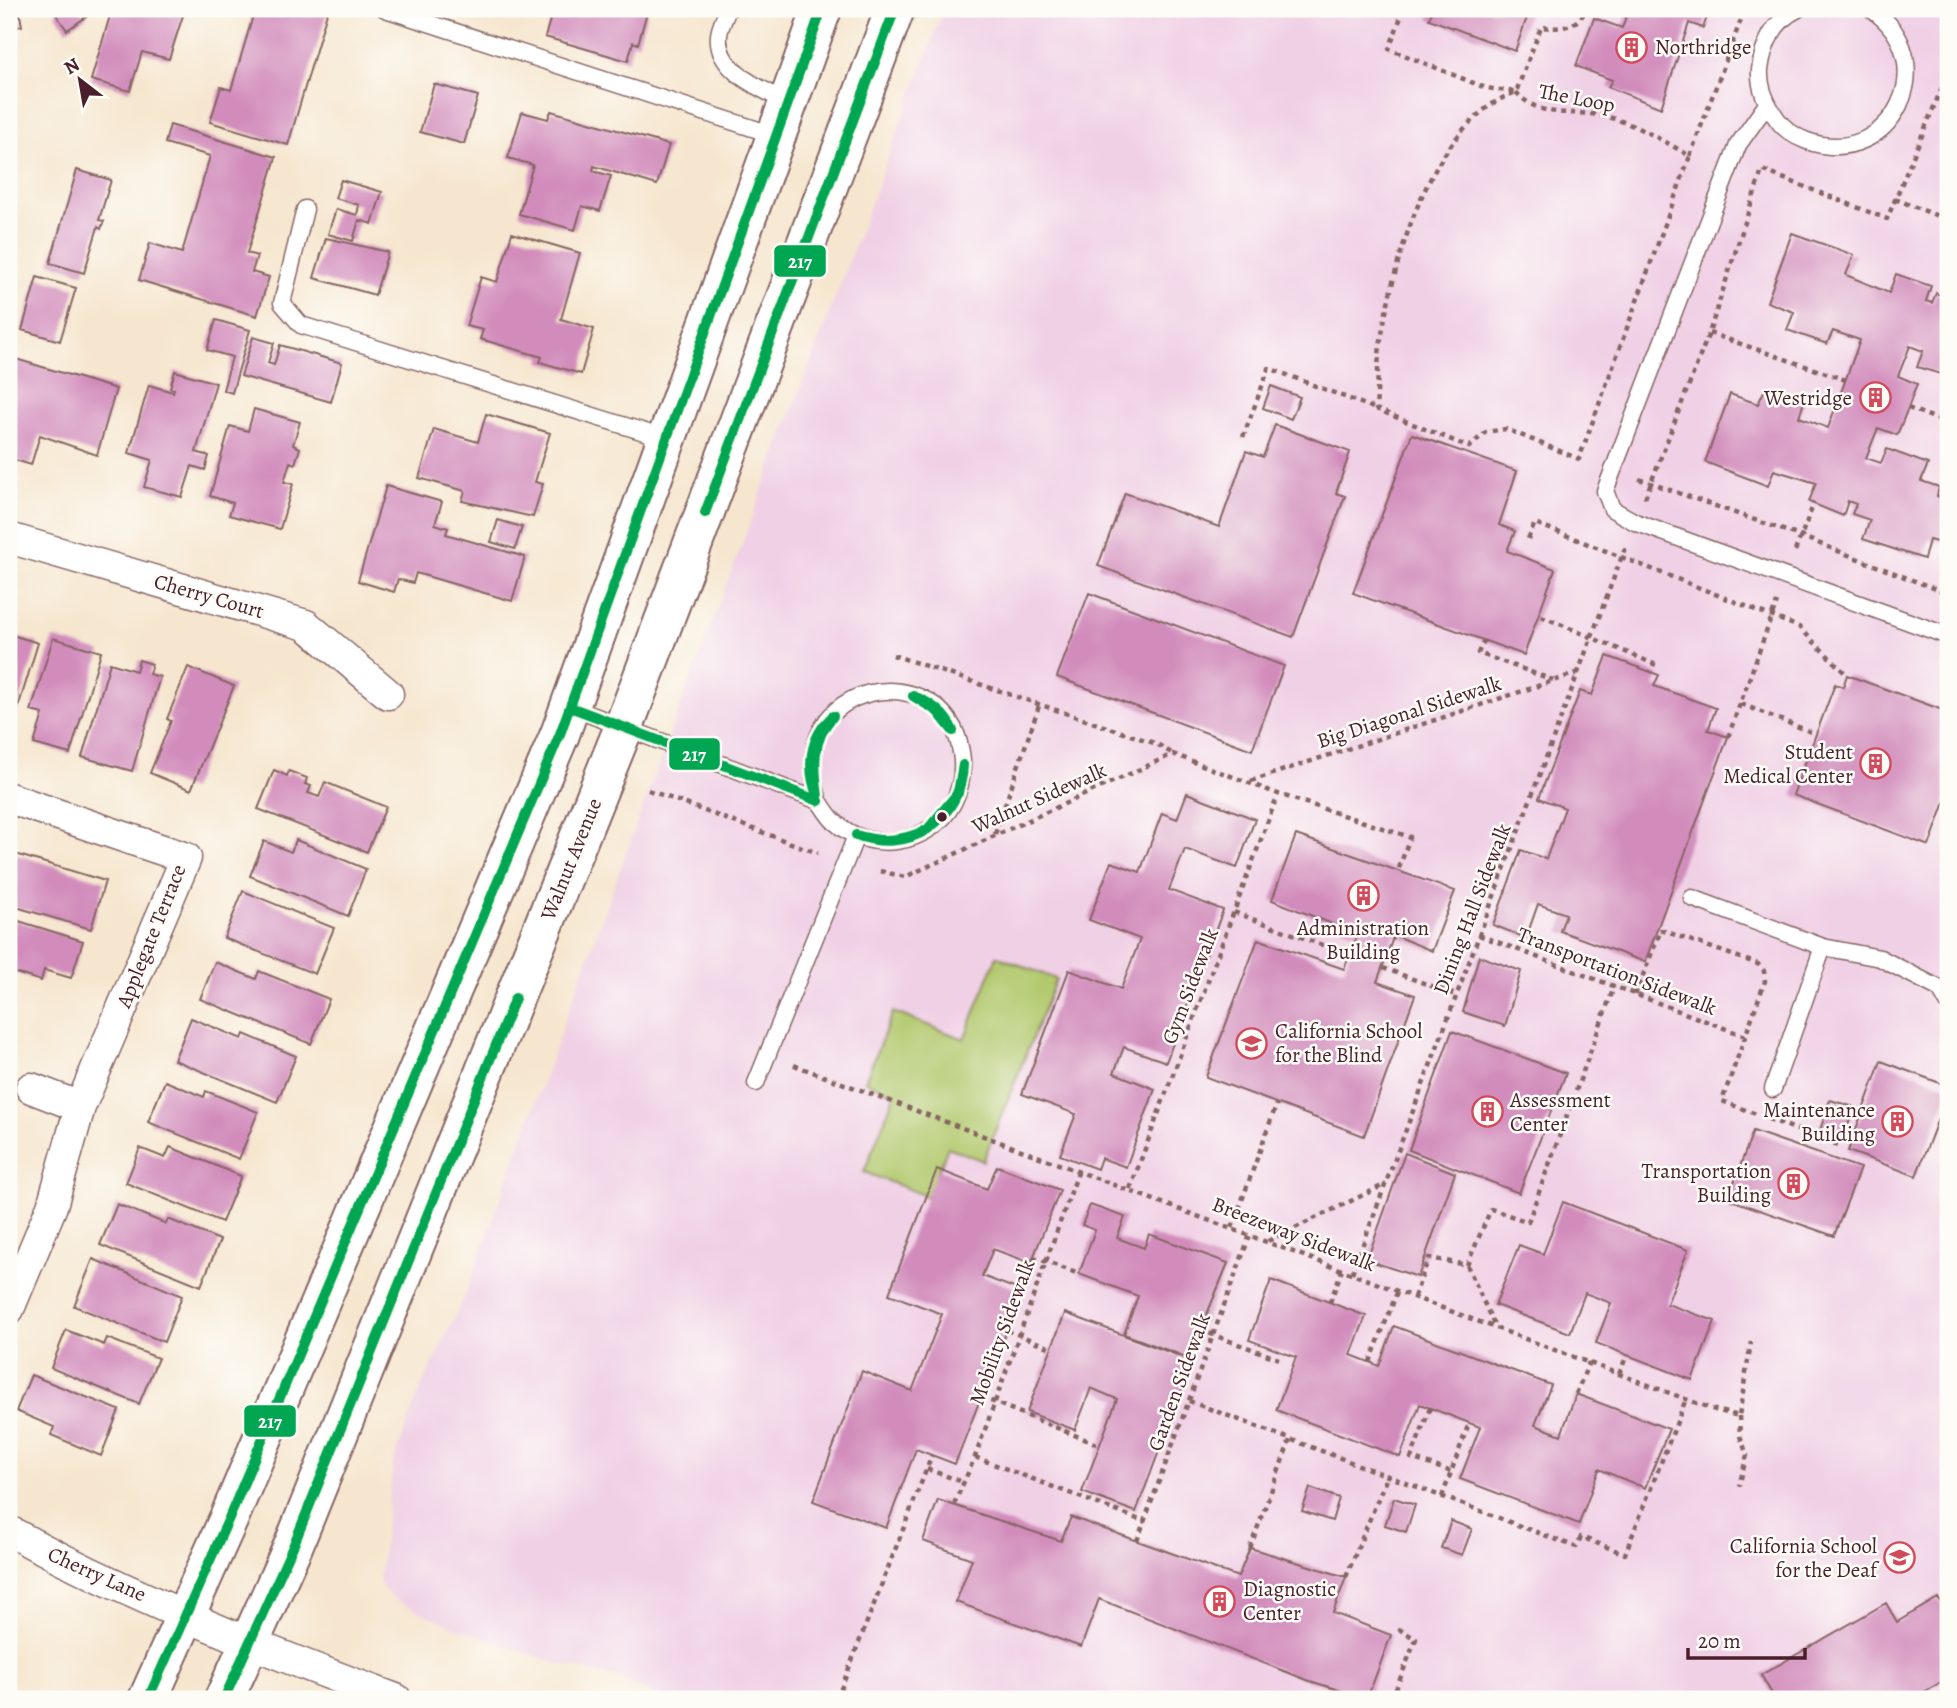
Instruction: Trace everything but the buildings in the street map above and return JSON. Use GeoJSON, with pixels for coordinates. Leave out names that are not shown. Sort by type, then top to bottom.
{"type":"FeatureCollection","features":[{"type":"Feature","properties":{"kind":"main road"},"geometry":{"type":"LineString","coordinates":[[148,1699],[187,1614],[569,707],[822,9]]}},
{"type":"Feature","properties":{"kind":"main road","name":"Walnut Avenue"},"geometry":{"type":"LineString","coordinates":[[224,1699],[295,1544],[623,729],[895,9]]}},
{"type":"Feature","properties":{"kind":"street","name":"Cherry Court"},"geometry":{"type":"LineString","coordinates":[[9,538],[306,625],[388,694]]}},
{"type":"Feature","properties":{"kind":"street","name":"Applegate Terrace"},"geometry":{"type":"LineString","coordinates":[[9,799],[186,858],[80,1107],[52,1206],[9,1309]]}},
{"type":"Feature","properties":{"kind":"street"},"geometry":{"type":"LineString","coordinates":[[32,1088],[80,1107]]}},
{"type":"Feature","properties":{"kind":"street","name":"Cherry Lane"},"geometry":{"type":"LineString","coordinates":[[9,1531],[47,1552],[250,1642],[396,1699]]}},
{"type":"Feature","properties":{"kind":"lane"},"geometry":{"type":"LineString","coordinates":[[385,9],[783,119]]}},
{"type":"Feature","properties":{"kind":"lane"},"geometry":{"type":"LineString","coordinates":[[728,9],[719,34],[721,52],[783,119]]}},
{"type":"Feature","properties":{"kind":"lane"},"geometry":{"type":"LineString","coordinates":[[1798,9],[1772,31],[1762,54],[1759,79],[1766,104],[1789,130],[1819,145],[1854,142],[1885,126],[1898,108],[1907,86],[1907,63],[1900,38],[1885,18],[1871,9]]}},
{"type":"Feature","properties":{"kind":"lane"},"geometry":{"type":"LineString","coordinates":[[1766,104],[1738,145],[1605,491],[1612,509],[1635,522],[1948,636]]}},
{"type":"Feature","properties":{"kind":"lane"},"geometry":{"type":"LineString","coordinates":[[306,209],[282,303],[301,325],[667,439]]}},
{"type":"Feature","properties":{"kind":"lane"},"geometry":{"type":"LineString","coordinates":[[881,690],[906,692],[929,702],[948,719],[960,741],[964,766],[960,790],[948,813],[929,830],[906,840],[881,842],[856,836],[834,822],[819,801],[811,777],[812,752],[821,729],[835,710],[856,696],[881,690]]}},
{"type":"Feature","properties":{"kind":"lane"},"geometry":{"type":"LineString","coordinates":[[569,707],[819,801]]}},
{"type":"Feature","properties":{"kind":"lane"},"geometry":{"type":"LineString","coordinates":[[756,1083],[856,836]]}},
{"type":"Feature","properties":{"kind":"lane"},"geometry":{"type":"LineString","coordinates":[[1692,898],[1823,947],[1880,958],[1940,989],[1948,1003]]}},
{"type":"Feature","properties":{"kind":"lane"},"geometry":{"type":"LineString","coordinates":[[1773,1089],[1823,947]]}},
{"type":"Feature","properties":{"kind":"path"},"geometry":{"type":"LineString","coordinates":[[1404,9],[1389,49],[1486,88],[1516,92],[1541,27],[1570,26],[1582,17],[1586,9]]}},
{"type":"Feature","properties":{"kind":"path"},"geometry":{"type":"LineString","coordinates":[[1242,438],[1269,368],[1469,447],[1486,432],[1506,429],[1579,459],[1745,9]]}},
{"type":"Feature","properties":{"kind":"path","name":"The Loop"},"geometry":{"type":"LineString","coordinates":[[1376,409],[1380,342],[1394,277],[1416,209],[1454,141],[1496,99],[1516,92],[1527,104],[1553,112],[1611,117],[1690,156]]}},
{"type":"Feature","properties":{"kind":"path","name":"Dining Hall Sidewalk"},"geometry":{"type":"LineString","coordinates":[[1352,1273],[1577,673],[1709,332],[1762,170]]}},
{"type":"Feature","properties":{"kind":"path"},"geometry":{"type":"LineString","coordinates":[[1895,199],[1948,220]]}},
{"type":"Feature","properties":{"kind":"path"},"geometry":{"type":"LineString","coordinates":[[1709,332],[1846,380]]}},
{"type":"Feature","properties":{"kind":"path"},"geometry":{"type":"LineString","coordinates":[[1908,408],[1948,423]]}},
{"type":"Feature","properties":{"kind":"path"},"geometry":{"type":"LineString","coordinates":[[1612,469],[1800,536],[1948,594]]}},
{"type":"Feature","properties":{"kind":"path"},"geometry":{"type":"LineString","coordinates":[[1728,737],[1814,503]]}},
{"type":"Feature","properties":{"kind":"path"},"geometry":{"type":"LineString","coordinates":[[1528,539],[1535,523],[1799,627],[1847,675]]}},
{"type":"Feature","properties":{"kind":"path"},"geometry":{"type":"LineString","coordinates":[[1541,616],[1654,664],[1650,672]]}},
{"type":"Feature","properties":{"kind":"path"},"geometry":{"type":"LineString","coordinates":[[1484,640],[1478,653],[1553,681]]}},
{"type":"Feature","properties":{"kind":"path"},"geometry":{"type":"LineString","coordinates":[[893,655],[1163,746],[1173,754],[1250,781],[1278,794],[1410,837],[1398,871]]}},
{"type":"Feature","properties":{"kind":"path","name":"Big Diagonal Sidewalk"},"geometry":{"type":"LineString","coordinates":[[1250,781],[1577,673]]}},
{"type":"Feature","properties":{"kind":"path"},"geometry":{"type":"LineString","coordinates":[[995,835],[1040,703]]}},
{"type":"Feature","properties":{"kind":"path"},"geometry":{"type":"LineString","coordinates":[[1741,704],[1816,734]]}},
{"type":"Feature","properties":{"kind":"path","name":"Walnut Sidewalk"},"geometry":{"type":"LineString","coordinates":[[648,790],[846,864],[905,877],[1173,754]]}},
{"type":"Feature","properties":{"kind":"path","name":"Gym Sidewalk"},"geometry":{"type":"LineString","coordinates":[[1130,1189],[1278,794]]}},
{"type":"Feature","properties":{"kind":"path"},"geometry":{"type":"LineString","coordinates":[[1234,912],[1349,955]]}},
{"type":"Feature","properties":{"kind":"path"},"geometry":{"type":"LineString","coordinates":[[1635,995],[1661,930],[1758,964],[1764,971],[1765,981],[1722,1101],[1838,1145]]}},
{"type":"Feature","properties":{"kind":"path","name":"Transportation Sidewalk"},"geometry":{"type":"LineString","coordinates":[[1479,935],[1745,1036]]}},
{"type":"Feature","properties":{"kind":"path"},"geometry":{"type":"LineString","coordinates":[[1383,968],[1456,995]]}},
{"type":"Feature","properties":{"kind":"path"},"geometry":{"type":"LineString","coordinates":[[1495,1327],[1467,1265],[1491,1209],[1528,1222],[1614,987]]}},
{"type":"Feature","properties":{"kind":"path","name":"Breezeway Sidewalk"},"geometry":{"type":"LineString","coordinates":[[767,1055],[1686,1399],[1739,1416]]}},
{"type":"Feature","properties":{"kind":"path"},"geometry":{"type":"LineString","coordinates":[[1232,1228],[1277,1103]]}},
{"type":"Feature","properties":{"kind":"path","name":"Mobility Sidewalk"},"geometry":{"type":"LineString","coordinates":[[954,1504],[975,1457],[993,1401],[1079,1170]]}},
{"type":"Feature","properties":{"kind":"path"},"geometry":{"type":"LineString","coordinates":[[1268,1241],[1386,1184]]}},
{"type":"Feature","properties":{"kind":"path","name":"Garden Sidewalk"},"geometry":{"type":"LineString","coordinates":[[1137,1541],[1250,1235]]}},
{"type":"Feature","properties":{"kind":"path"},"geometry":{"type":"LineString","coordinates":[[1033,1257],[1079,1274]]}},
{"type":"Feature","properties":{"kind":"path"},"geometry":{"type":"LineString","coordinates":[[1414,1297],[1429,1258],[1467,1265]]}},
{"type":"Feature","properties":{"kind":"path"},"geometry":{"type":"LineString","coordinates":[[1330,1302],[1342,1270]]}},
{"type":"Feature","properties":{"kind":"path"},"geometry":{"type":"LineString","coordinates":[[1370,1362],[1398,1290]]}},
{"type":"Feature","properties":{"kind":"path"},"geometry":{"type":"LineString","coordinates":[[1007,1330],[1051,1348]]}},
{"type":"Feature","properties":{"kind":"path"},"geometry":{"type":"LineString","coordinates":[[1200,1330],[1279,1359]]}},
{"type":"Feature","properties":{"kind":"path"},"geometry":{"type":"LineString","coordinates":[[1740,1486],[1747,1455],[1740,1436],[1739,1416],[1751,1342]]}},
{"type":"Feature","properties":{"kind":"path"},"geometry":{"type":"LineString","coordinates":[[1619,1374],[1627,1355]]}},
{"type":"Feature","properties":{"kind":"path"},"geometry":{"type":"LineString","coordinates":[[1576,1394],[1589,1362]]}},
{"type":"Feature","properties":{"kind":"path"},"geometry":{"type":"LineString","coordinates":[[981,1397],[1099,1445]]}},
{"type":"Feature","properties":{"kind":"path"},"geometry":{"type":"LineString","coordinates":[[1189,1401],[1576,1547],[1581,1537],[1625,1554],[1686,1399]]}},
{"type":"Feature","properties":{"kind":"path"},"geometry":{"type":"LineString","coordinates":[[1430,1408],[1410,1458],[1452,1472]]}},
{"type":"Feature","properties":{"kind":"path"},"geometry":{"type":"LineString","coordinates":[[1442,1497],[1469,1423]]}},
{"type":"Feature","properties":{"kind":"path"},"geometry":{"type":"LineString","coordinates":[[1250,1548],[1290,1440]]}},
{"type":"Feature","properties":{"kind":"path"},"geometry":{"type":"LineString","coordinates":[[837,1699],[932,1455]]}},
{"type":"Feature","properties":{"kind":"path"},"geometry":{"type":"LineString","coordinates":[[975,1457],[1145,1522]]}},
{"type":"Feature","properties":{"kind":"path"},"geometry":{"type":"LineString","coordinates":[[927,1469],[963,1482]]}},
{"type":"Feature","properties":{"kind":"path"},"geometry":{"type":"LineString","coordinates":[[1346,1577],[1387,1477]]}},
{"type":"Feature","properties":{"kind":"path"},"geometry":{"type":"LineString","coordinates":[[1392,1699],[1416,1639],[1397,1628]]}},
{"type":"Feature","properties":{"kind":"shaded area","name":"California School for the Blind"},"geometry":{"type":"Polygon","coordinates":[[[944,9],[1948,9],[1948,1699],[665,1699],[620,1679],[553,1662],[459,1629],[403,1604],[390,1596],[379,1583],[393,1463],[419,1392],[467,1291],[647,795],[944,9]]]}},
{"type":"Feature","properties":{"kind":"green space"},"geometry":{"type":"Polygon","coordinates":[[[997,956],[1056,979],[983,1161],[948,1147],[928,1197],[864,1172],[895,1094],[865,1081],[893,1012],[964,1039],[997,956]]]}},
{"type":"Feature","properties":{"kind":"transit line","name":"217"},"geometry":{"type":"LineString","coordinates":[[148,1699],[229,1518],[560,734],[822,9]]}},
{"type":"Feature","properties":{"kind":"transit line","name":"217"},"geometry":{"type":"LineString","coordinates":[[705,513],[895,9]]}},
{"type":"Feature","properties":{"kind":"transit line","name":"217"},"geometry":{"type":"LineString","coordinates":[[913,696],[937,709],[953,731]]}},
{"type":"Feature","properties":{"kind":"transit line","name":"217"},"geometry":{"type":"LineString","coordinates":[[913,696],[937,711],[953,731]]}},
{"type":"Feature","properties":{"kind":"transit line","name":"217"},"geometry":{"type":"LineString","coordinates":[[570,707],[819,801]]}},
{"type":"Feature","properties":{"kind":"transit line","name":"217"},"geometry":{"type":"LineString","coordinates":[[818,797],[812,775],[812,754],[819,734],[833,716]]}},
{"type":"Feature","properties":{"kind":"transit line","name":"217"},"geometry":{"type":"LineString","coordinates":[[818,797],[816,754],[821,735],[833,716]]}},
{"type":"Feature","properties":{"kind":"transit line","name":"217"},"geometry":{"type":"LineString","coordinates":[[928,829],[958,793],[963,765]]}},
{"type":"Feature","properties":{"kind":"transit line","name":"217"},"geometry":{"type":"LineString","coordinates":[[928,829],[943,816],[953,802],[960,785],[963,765]]}},
{"type":"Feature","properties":{"kind":"transit line","name":"217"},"geometry":{"type":"LineString","coordinates":[[856,835],[892,840],[910,837],[928,829]]}},
{"type":"Feature","properties":{"kind":"transit line","name":"217"},"geometry":{"type":"LineString","coordinates":[[856,835],[893,841],[920,834],[928,829]]}},
{"type":"Feature","properties":{"kind":"transit line","name":"217"},"geometry":{"type":"LineString","coordinates":[[224,1699],[294,1544],[515,998]]}},
{"type":"Feature","properties":{"kind":"place","name":"Northridge"},"geometry":{"type":"Point","coordinates":[1632,47]}},
{"type":"Feature","properties":{"kind":"place","name":"Westridge"},"geometry":{"type":"Point","coordinates":[1875,398]}},
{"type":"Feature","properties":{"kind":"place","name":"Student Medical Center"},"geometry":{"type":"Point","coordinates":[1876,764]}},
{"type":"Feature","properties":{"kind":"place","name":"Administration Building"},"geometry":{"type":"Point","coordinates":[1363,896]}},
{"type":"Feature","properties":{"kind":"place","name":"California School for the Blind"},"geometry":{"type":"Point","coordinates":[1252,1043]}},
{"type":"Feature","properties":{"kind":"place","name":"Assessment Center"},"geometry":{"type":"Point","coordinates":[1487,1112]}},
{"type":"Feature","properties":{"kind":"place","name":"Maintenance Building"},"geometry":{"type":"Point","coordinates":[1898,1122]}},
{"type":"Feature","properties":{"kind":"place","name":"Transportation Building"},"geometry":{"type":"Point","coordinates":[1794,1183]}},
{"type":"Feature","properties":{"kind":"place","name":"California School for the Deaf"},"geometry":{"type":"Point","coordinates":[1900,1558]}},
{"type":"Feature","properties":{"kind":"place","name":"Diagnostic Center"},"geometry":{"type":"Point","coordinates":[1220,1601]}}]}
